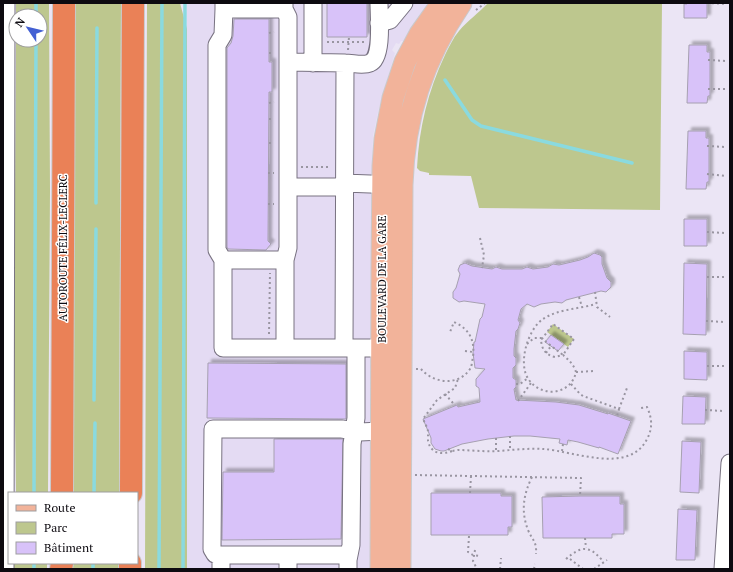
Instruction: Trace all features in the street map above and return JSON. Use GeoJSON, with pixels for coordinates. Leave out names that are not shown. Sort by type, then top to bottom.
{"type":"FeatureCollection","features":[{"type":"Feature","properties":{"kind":"highway","name":"AUTOROUTE FÉLIX-LECLERC"},"geometry":{"type":"LineString","coordinates":[[62,492],[64,3]]}},
{"type":"Feature","properties":{"kind":"highway"},"geometry":{"type":"LineString","coordinates":[[131,492],[133,3]]}},
{"type":"Feature","properties":{"kind":"main road","name":"BOULEVARD DE LA GARE"},"geometry":{"type":"LineString","coordinates":[[400,569],[393,184],[385,139],[389,113],[405,62],[425,25],[442,3]]}},
{"type":"Feature","properties":{"kind":"main road","name":"BOULEVARD DE LA GARE"},"geometry":{"type":"LineString","coordinates":[[380,569],[382,348],[393,184],[416,94],[426,66],[436,45],[461,3]]}},
{"type":"Feature","properties":{"kind":"street"},"geometry":{"type":"LineString","coordinates":[[4,569],[4,151],[6,3]]}},
{"type":"Feature","properties":{"kind":"street"},"geometry":{"type":"LineString","coordinates":[[313,3],[313,63]]}},
{"type":"Feature","properties":{"kind":"street"},"geometry":{"type":"LineString","coordinates":[[281,58],[313,63],[365,64],[373,62],[378,52],[379,3]]}},
{"type":"Feature","properties":{"kind":"street"},"geometry":{"type":"LineString","coordinates":[[379,23],[390,20],[404,3]]}},
{"type":"Feature","properties":{"kind":"street"},"geometry":{"type":"LineString","coordinates":[[285,348],[285,260],[288,248],[288,187],[281,58],[288,17],[284,6],[224,6],[223,35],[217,45],[217,250],[223,260],[223,348],[285,348],[382,348]]}},
{"type":"Feature","properties":{"kind":"street"},"geometry":{"type":"LineString","coordinates":[[345,63],[344,183],[350,348],[356,416],[354,430],[352,444],[351,545],[349,562],[221,562],[212,549],[213,429],[342,429],[354,430],[360,432],[381,432]]}},
{"type":"Feature","properties":{"kind":"street"},"geometry":{"type":"LineString","coordinates":[[288,187],[338,187],[344,183],[393,184]]}},
{"type":"Feature","properties":{"kind":"street"},"geometry":{"type":"LineString","coordinates":[[223,260],[285,260]]}},
{"type":"Feature","properties":{"kind":"street"},"geometry":{"type":"LineString","coordinates":[[723,569],[730,463]]}},
{"type":"Feature","properties":{"kind":"path"},"geometry":{"type":"LineString","coordinates":[[707,3],[727,4]]}},
{"type":"Feature","properties":{"kind":"path"},"geometry":{"type":"LineString","coordinates":[[269,32],[274,32]]}},
{"type":"Feature","properties":{"kind":"path"},"geometry":{"type":"LineString","coordinates":[[348,42],[349,37]]}},
{"type":"Feature","properties":{"kind":"path"},"geometry":{"type":"LineString","coordinates":[[322,42],[370,42]]}},
{"type":"Feature","properties":{"kind":"path"},"geometry":{"type":"LineString","coordinates":[[269,53],[281,58]]}},
{"type":"Feature","properties":{"kind":"path"},"geometry":{"type":"LineString","coordinates":[[708,60],[727,61]]}},
{"type":"Feature","properties":{"kind":"path"},"geometry":{"type":"LineString","coordinates":[[708,89],[726,89]]}},
{"type":"Feature","properties":{"kind":"path"},"geometry":{"type":"LineString","coordinates":[[269,103],[274,102]]}},
{"type":"Feature","properties":{"kind":"path"},"geometry":{"type":"LineString","coordinates":[[269,119],[274,120]]}},
{"type":"Feature","properties":{"kind":"path"},"geometry":{"type":"LineString","coordinates":[[269,143],[274,143]]}},
{"type":"Feature","properties":{"kind":"path"},"geometry":{"type":"LineString","coordinates":[[707,146],[726,148]]}},
{"type":"Feature","properties":{"kind":"path"},"geometry":{"type":"LineString","coordinates":[[301,167],[338,167]]}},
{"type":"Feature","properties":{"kind":"path"},"geometry":{"type":"LineString","coordinates":[[268,173],[274,172]]}},
{"type":"Feature","properties":{"kind":"path"},"geometry":{"type":"LineString","coordinates":[[707,174],[726,176]]}},
{"type":"Feature","properties":{"kind":"path"},"geometry":{"type":"LineString","coordinates":[[268,204],[274,204]]}},
{"type":"Feature","properties":{"kind":"path"},"geometry":{"type":"LineString","coordinates":[[707,232],[726,233]]}},
{"type":"Feature","properties":{"kind":"path"},"geometry":{"type":"LineString","coordinates":[[480,238],[484,255],[482,268]]}},
{"type":"Feature","properties":{"kind":"path"},"geometry":{"type":"LineString","coordinates":[[269,335],[270,270]]}},
{"type":"Feature","properties":{"kind":"path"},"geometry":{"type":"LineString","coordinates":[[707,277],[725,277]]}},
{"type":"Feature","properties":{"kind":"path"},"geometry":{"type":"LineString","coordinates":[[595,292],[597,307],[610,317]]}},
{"type":"Feature","properties":{"kind":"path"},"geometry":{"type":"LineString","coordinates":[[579,297],[582,307]]}},
{"type":"Feature","properties":{"kind":"path"},"geometry":{"type":"LineString","coordinates":[[527,344],[534,338],[541,339],[572,363],[576,372],[571,384],[568,387],[556,392],[541,389],[531,383],[526,374],[524,363],[527,344],[535,327],[545,318],[555,314],[596,304]]}},
{"type":"Feature","properties":{"kind":"path"},"geometry":{"type":"LineString","coordinates":[[706,321],[725,322]]}},
{"type":"Feature","properties":{"kind":"path"},"geometry":{"type":"LineString","coordinates":[[413,369],[421,369],[435,380],[449,381],[458,378],[469,369],[472,363],[473,352],[472,336],[463,327],[454,322],[450,332]]}},
{"type":"Feature","properties":{"kind":"path"},"geometry":{"type":"LineString","coordinates":[[553,324],[574,339],[563,355],[555,357],[546,355],[541,339],[553,324]]}},
{"type":"Feature","properties":{"kind":"path"},"geometry":{"type":"LineString","coordinates":[[546,355],[551,346]]}},
{"type":"Feature","properties":{"kind":"path"},"geometry":{"type":"LineString","coordinates":[[465,351],[473,352]]}},
{"type":"Feature","properties":{"kind":"path"},"geometry":{"type":"LineString","coordinates":[[707,366],[725,366]]}},
{"type":"Feature","properties":{"kind":"path"},"geometry":{"type":"LineString","coordinates":[[576,372],[595,371]]}},
{"type":"Feature","properties":{"kind":"path"},"geometry":{"type":"LineString","coordinates":[[458,378],[455,388],[437,400],[423,419],[428,431],[431,448],[438,454],[458,450],[496,451],[529,448],[562,451],[604,459],[618,458],[631,455],[643,445],[650,434],[652,424],[651,416],[647,407],[641,408]]}},
{"type":"Feature","properties":{"kind":"path"},"geometry":{"type":"LineString","coordinates":[[516,384],[520,384],[528,378]]}},
{"type":"Feature","properties":{"kind":"path"},"geometry":{"type":"LineString","coordinates":[[518,401],[531,383]]}},
{"type":"Feature","properties":{"kind":"path"},"geometry":{"type":"LineString","coordinates":[[571,384],[580,394],[619,409]]}},
{"type":"Feature","properties":{"kind":"path"},"geometry":{"type":"LineString","coordinates":[[617,416],[626,388]]}},
{"type":"Feature","properties":{"kind":"path"},"geometry":{"type":"LineString","coordinates":[[445,394],[454,406]]}},
{"type":"Feature","properties":{"kind":"path"},"geometry":{"type":"LineString","coordinates":[[705,410],[724,411]]}},
{"type":"Feature","properties":{"kind":"path"},"geometry":{"type":"LineString","coordinates":[[510,436],[510,450]]}},
{"type":"Feature","properties":{"kind":"path"},"geometry":{"type":"LineString","coordinates":[[496,438],[496,451]]}},
{"type":"Feature","properties":{"kind":"path"},"geometry":{"type":"LineString","coordinates":[[562,451],[563,444]]}},
{"type":"Feature","properties":{"kind":"path"},"geometry":{"type":"LineString","coordinates":[[448,450],[452,451]]}},
{"type":"Feature","properties":{"kind":"path"},"geometry":{"type":"LineString","coordinates":[[412,474],[581,478],[580,496]]}},
{"type":"Feature","properties":{"kind":"path"},"geometry":{"type":"LineString","coordinates":[[470,493],[471,476]]}},
{"type":"Feature","properties":{"kind":"path"},"geometry":{"type":"LineString","coordinates":[[532,477],[525,494],[524,515],[529,532],[536,542],[536,554]]}},
{"type":"Feature","properties":{"kind":"path"},"geometry":{"type":"LineString","coordinates":[[469,536],[468,552],[473,555],[480,556]]}},
{"type":"Feature","properties":{"kind":"path"},"geometry":{"type":"LineString","coordinates":[[585,538],[586,548]]}},
{"type":"Feature","properties":{"kind":"path"},"geometry":{"type":"LineString","coordinates":[[566,559],[579,550],[586,548],[594,552],[602,560]]}},
{"type":"Feature","properties":{"kind":"path"},"geometry":{"type":"LineString","coordinates":[[475,550],[473,561],[477,569]]}},
{"type":"Feature","properties":{"kind":"path"},"geometry":{"type":"LineString","coordinates":[[500,569],[501,558]]}},
{"type":"Feature","properties":{"kind":"path"},"geometry":{"type":"LineString","coordinates":[[570,559],[584,569]]}},
{"type":"Feature","properties":{"kind":"path"},"geometry":{"type":"LineString","coordinates":[[594,569],[607,560]]}},
{"type":"Feature","properties":{"kind":"path"},"geometry":{"type":"LineString","coordinates":[[534,569],[535,564]]}},
{"type":"Feature","properties":{"kind":"shaded area"},"geometry":{"type":"Polygon","coordinates":[[[187,3],[433,3],[403,41],[399,44],[396,43],[392,50],[395,53],[379,108],[373,136],[372,170],[376,201],[374,569],[187,569],[187,3]]]}},
{"type":"Feature","properties":{"kind":"green space"},"geometry":{"type":"Polygon","coordinates":[[[16,3],[49,3],[50,191],[48,492],[16,492],[14,343],[16,48],[48,48],[48,8],[16,8],[16,3]]]}},
{"type":"Feature","properties":{"kind":"green space"},"geometry":{"type":"Polygon","coordinates":[[[75,3],[121,3],[119,492],[73,492],[75,3]]]}},
{"type":"Feature","properties":{"kind":"green space"},"geometry":{"type":"Polygon","coordinates":[[[147,3],[180,3],[187,29],[187,569],[145,569],[147,3]]]}},
{"type":"Feature","properties":{"kind":"green space"},"geometry":{"type":"Polygon","coordinates":[[[488,3],[662,3],[660,210],[479,208],[471,176],[429,175],[429,173],[420,171],[417,168],[425,110],[439,69],[457,34],[466,23],[488,3]]]}},
{"type":"Feature","properties":{"kind":"green space"},"geometry":{"type":"Polygon","coordinates":[[[553,324],[574,339],[568,347],[547,332],[553,324]]]}},
{"type":"Feature","properties":{"kind":"green space"},"geometry":{"type":"Polygon","coordinates":[[[14,564],[47,564],[47,569],[14,569],[14,564]]]}},
{"type":"Feature","properties":{"kind":"green space"},"geometry":{"type":"Polygon","coordinates":[[[73,564],[118,564],[118,569],[73,569],[73,564]]]}},
{"type":"Feature","properties":{"kind":"building"},"geometry":{"type":"Polygon","coordinates":[[[327,3],[367,3],[367,37],[327,37],[327,3]]]}},
{"type":"Feature","properties":{"kind":"building"},"geometry":{"type":"Polygon","coordinates":[[[707,3],[707,18],[684,18],[684,4],[707,3]]]}},
{"type":"Feature","properties":{"kind":"building"},"geometry":{"type":"Polygon","coordinates":[[[234,19],[269,19],[269,62],[272,62],[272,92],[269,92],[268,241],[271,244],[266,250],[228,249],[227,247],[227,48],[231,43],[233,36],[234,19]]]}},
{"type":"Feature","properties":{"kind":"building"},"geometry":{"type":"Polygon","coordinates":[[[689,45],[707,45],[707,52],[710,52],[710,96],[708,96],[707,103],[687,103],[689,45]]]}},
{"type":"Feature","properties":{"kind":"building"},"geometry":{"type":"Polygon","coordinates":[[[688,131],[706,131],[706,138],[709,138],[709,182],[707,182],[706,189],[686,189],[688,131]]]}},
{"type":"Feature","properties":{"kind":"building"},"geometry":{"type":"Polygon","coordinates":[[[684,219],[707,219],[707,246],[684,246],[684,219]]]}},
{"type":"Feature","properties":{"kind":"building"},"geometry":{"type":"Polygon","coordinates":[[[594,253],[602,257],[602,264],[607,278],[611,282],[611,287],[606,292],[601,291],[566,300],[562,303],[555,302],[541,304],[534,307],[527,304],[521,309],[518,320],[520,323],[516,331],[514,349],[516,365],[513,368],[513,378],[516,380],[516,387],[514,389],[516,400],[579,405],[631,421],[618,454],[599,447],[578,442],[568,440],[567,445],[559,443],[560,439],[530,436],[488,439],[462,444],[444,451],[435,449],[431,443],[431,438],[423,419],[457,405],[458,407],[480,402],[479,388],[476,386],[476,379],[485,369],[475,368],[473,353],[474,342],[485,304],[464,301],[459,302],[453,298],[453,292],[456,288],[460,274],[458,270],[460,265],[465,263],[472,266],[492,269],[496,267],[502,269],[522,269],[527,267],[533,269],[580,260],[594,253]]]}},
{"type":"Feature","properties":{"kind":"building"},"geometry":{"type":"Polygon","coordinates":[[[684,263],[707,264],[706,335],[683,334],[684,263]]]}},
{"type":"Feature","properties":{"kind":"building"},"geometry":{"type":"Polygon","coordinates":[[[551,335],[564,344],[558,351],[545,342],[551,335]]]}},
{"type":"Feature","properties":{"kind":"building"},"geometry":{"type":"Polygon","coordinates":[[[684,351],[707,352],[707,380],[684,379],[684,351]]]}},
{"type":"Feature","properties":{"kind":"building"},"geometry":{"type":"Polygon","coordinates":[[[208,363],[346,364],[346,419],[207,418],[208,363]]]}},
{"type":"Feature","properties":{"kind":"building"},"geometry":{"type":"Polygon","coordinates":[[[683,396],[706,397],[705,424],[682,424],[683,396]]]}},
{"type":"Feature","properties":{"kind":"building"},"geometry":{"type":"Polygon","coordinates":[[[274,439],[343,439],[341,539],[222,540],[223,472],[274,472],[274,439]]]}},
{"type":"Feature","properties":{"kind":"building"},"geometry":{"type":"Polygon","coordinates":[[[682,441],[701,442],[699,493],[680,492],[682,441]]]}},
{"type":"Feature","properties":{"kind":"building"},"geometry":{"type":"Polygon","coordinates":[[[431,493],[501,493],[501,496],[512,496],[512,527],[508,527],[508,535],[431,535],[431,493]]]}},
{"type":"Feature","properties":{"kind":"building"},"geometry":{"type":"Polygon","coordinates":[[[620,496],[620,504],[624,504],[624,534],[612,534],[612,538],[543,538],[542,497],[620,496]]]}},
{"type":"Feature","properties":{"kind":"building"},"geometry":{"type":"Polygon","coordinates":[[[678,509],[697,510],[695,560],[676,560],[678,509]]]}},
{"type":"Feature","properties":{"kind":"waterway"},"geometry":{"type":"LineString","coordinates":[[36,3],[36,8]]}},
{"type":"Feature","properties":{"kind":"waterway"},"geometry":{"type":"LineString","coordinates":[[159,569],[162,3]]}},
{"type":"Feature","properties":{"kind":"waterway"},"geometry":{"type":"LineString","coordinates":[[183,569],[185,3]]}},
{"type":"Feature","properties":{"kind":"waterway"},"geometry":{"type":"LineString","coordinates":[[96,203],[97,28]]}},
{"type":"Feature","properties":{"kind":"waterway"},"geometry":{"type":"LineString","coordinates":[[34,492],[36,48]]}},
{"type":"Feature","properties":{"kind":"waterway"},"geometry":{"type":"LineString","coordinates":[[445,80],[472,120],[481,126],[632,163]]}},
{"type":"Feature","properties":{"kind":"waterway"},"geometry":{"type":"LineString","coordinates":[[94,400],[96,229]]}},
{"type":"Feature","properties":{"kind":"waterway"},"geometry":{"type":"LineString","coordinates":[[94,492],[95,423]]}},
{"type":"Feature","properties":{"kind":"waterway"},"geometry":{"type":"LineString","coordinates":[[34,564],[34,569]]}},
{"type":"Feature","properties":{"kind":"waterway"},"geometry":{"type":"LineString","coordinates":[[93,564],[93,569]]}}]}
